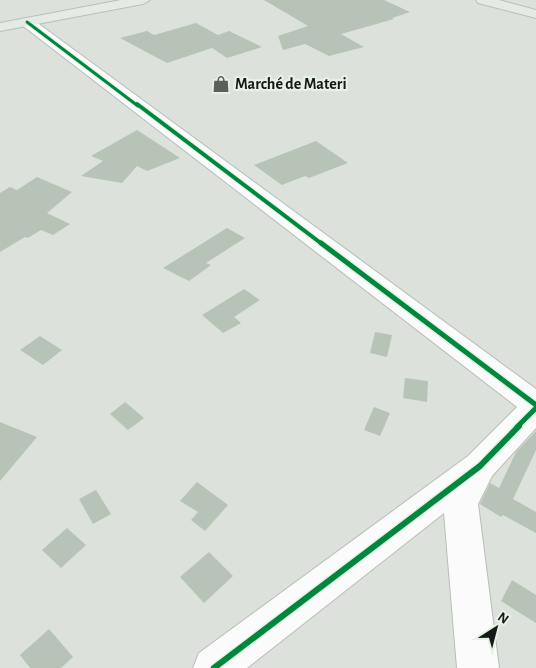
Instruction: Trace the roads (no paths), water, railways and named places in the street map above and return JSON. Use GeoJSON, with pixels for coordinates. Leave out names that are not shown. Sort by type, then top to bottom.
{"type":"FeatureCollection","features":[{"type":"Feature","properties":{"kind":"main road"},"geometry":{"type":"LineString","coordinates":[[0,27],[143,0]]}},
{"type":"Feature","properties":{"kind":"main road"},"geometry":{"type":"LineString","coordinates":[[483,0],[536,14]]}},
{"type":"Feature","properties":{"kind":"street"},"geometry":{"type":"LineString","coordinates":[[27,22],[536,407],[480,466],[214,668]]}},
{"type":"Feature","properties":{"kind":"street"},"geometry":{"type":"LineString","coordinates":[[478,668],[462,504],[480,466]]}},
{"type":"Feature","properties":{"kind":"place","name":"Marché de Materi"},"geometry":{"type":"Point","coordinates":[221,84]}}]}
